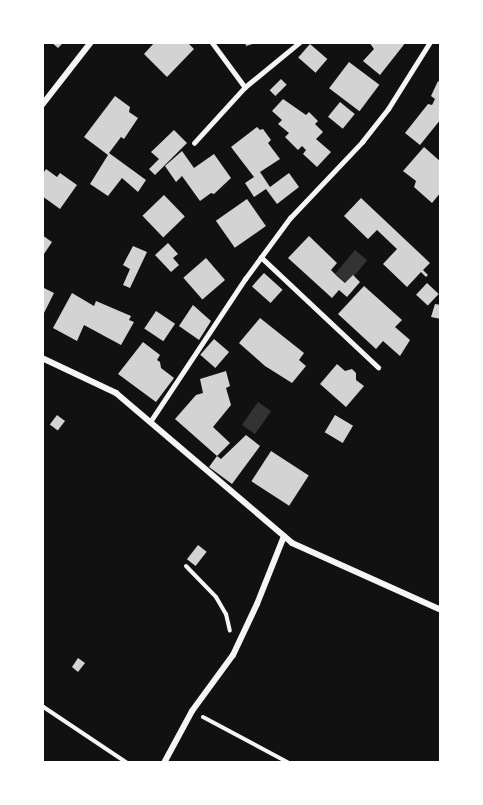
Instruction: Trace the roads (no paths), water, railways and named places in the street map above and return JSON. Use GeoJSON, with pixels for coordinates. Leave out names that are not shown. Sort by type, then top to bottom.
{"type":"FeatureCollection","features":[{"type":"Feature","properties":{"kind":"street"},"geometry":{"type":"LineString","coordinates":[[42,105],[91,42]]}},
{"type":"Feature","properties":{"kind":"street"},"geometry":{"type":"LineString","coordinates":[[42,358],[116,393],[292,543],[441,610]]}},
{"type":"Feature","properties":{"kind":"street"},"geometry":{"type":"LineString","coordinates":[[164,763],[192,711],[233,655],[257,604],[284,536]]}},
{"type":"Feature","properties":{"kind":"lane"},"geometry":{"type":"LineString","coordinates":[[212,42],[245,87]]}},
{"type":"Feature","properties":{"kind":"lane"},"geometry":{"type":"LineString","coordinates":[[194,143],[245,87],[300,42]]}},
{"type":"Feature","properties":{"kind":"lane"},"geometry":{"type":"LineString","coordinates":[[150,422],[261,257],[290,218],[362,142],[388,109],[430,42]]}},
{"type":"Feature","properties":{"kind":"lane"},"geometry":{"type":"LineString","coordinates":[[261,257],[378,367]]}}]}
